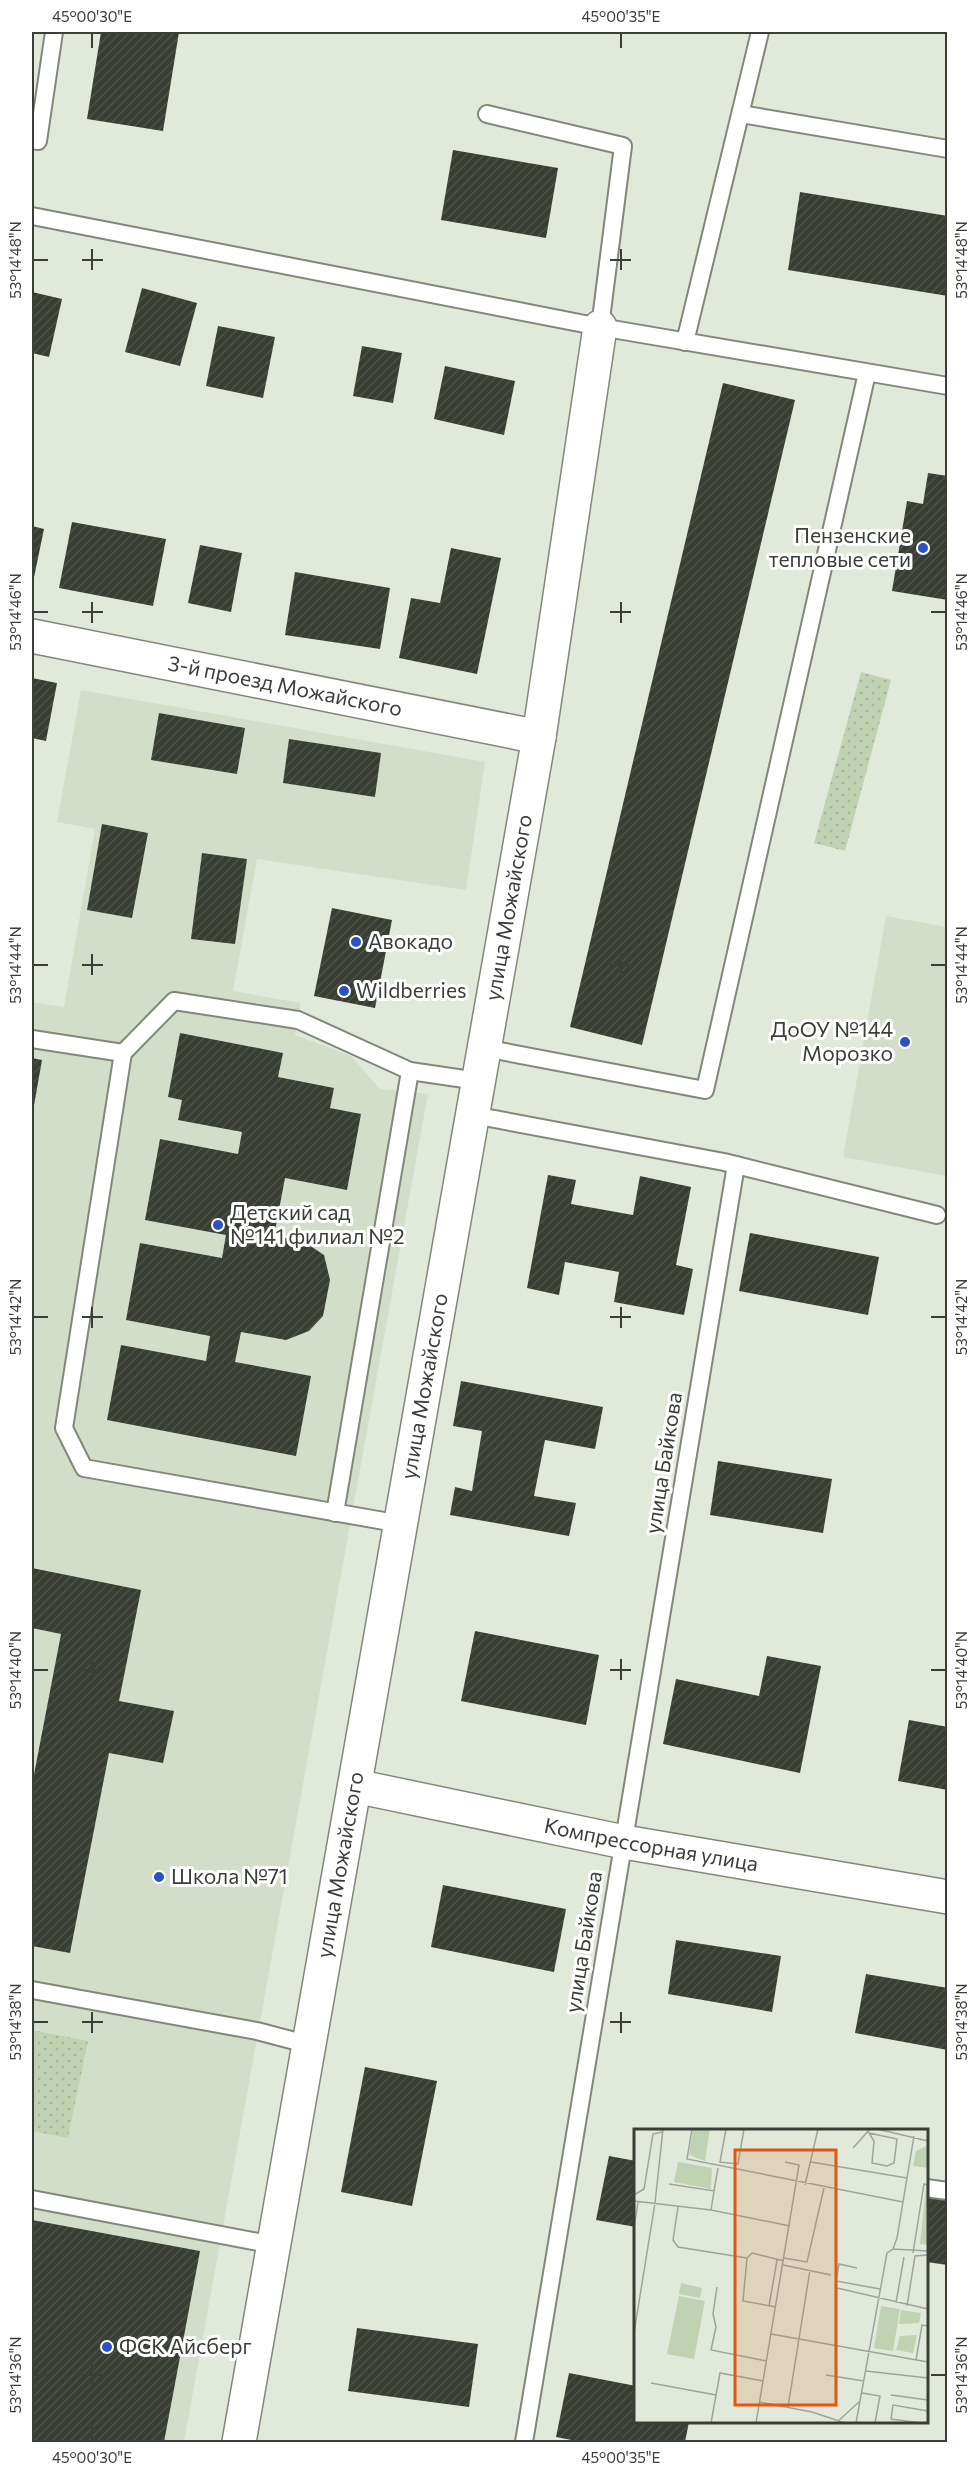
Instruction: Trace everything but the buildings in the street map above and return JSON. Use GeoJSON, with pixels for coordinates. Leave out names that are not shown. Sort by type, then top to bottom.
{"type":"FeatureCollection","features":[{"type":"Feature","properties":{"kind":"street","name":"улица Можайского"},"geometry":{"type":"LineString","coordinates":[[239,2442],[539,737],[600,327]]}},
{"type":"Feature","properties":{"kind":"street","name":"3-й проезд Можайского"},"geometry":{"type":"LineString","coordinates":[[32,636],[539,737]]}},
{"type":"Feature","properties":{"kind":"street","name":"Компрессорная улица"},"geometry":{"type":"LineString","coordinates":[[355,1786],[624,1842],[948,1897]]}},
{"type":"Feature","properties":{"kind":"lane"},"geometry":{"type":"LineString","coordinates":[[32,140],[38,141],[54,32]]}},
{"type":"Feature","properties":{"kind":"lane"},"geometry":{"type":"LineString","coordinates":[[685,342],[760,32]]}},
{"type":"Feature","properties":{"kind":"lane"},"geometry":{"type":"LineString","coordinates":[[487,114],[623,146],[600,327]]}},
{"type":"Feature","properties":{"kind":"lane"},"geometry":{"type":"LineString","coordinates":[[741,114],[948,149]]}},
{"type":"Feature","properties":{"kind":"lane"},"geometry":{"type":"LineString","coordinates":[[32,216],[600,327],[948,386]]}},
{"type":"Feature","properties":{"kind":"lane"},"geometry":{"type":"LineString","coordinates":[[484,1048],[705,1090],[867,372]]}},
{"type":"Feature","properties":{"kind":"lane"},"geometry":{"type":"LineString","coordinates":[[401,1524],[84,1468],[64,1428],[123,1053],[174,1001],[298,1020],[410,1071],[478,1081]]}},
{"type":"Feature","properties":{"kind":"lane"},"geometry":{"type":"LineString","coordinates":[[32,1039],[123,1053]]}},
{"type":"Feature","properties":{"kind":"lane"},"geometry":{"type":"LineString","coordinates":[[335,1514],[410,1071]]}},
{"type":"Feature","properties":{"kind":"lane"},"geometry":{"type":"LineString","coordinates":[[473,1115],[736,1165],[937,1215]]}},
{"type":"Feature","properties":{"kind":"lane","name":"улица Байкова"},"geometry":{"type":"LineString","coordinates":[[524,2442],[736,1165]]}},
{"type":"Feature","properties":{"kind":"lane"},"geometry":{"type":"LineString","coordinates":[[32,1990],[257,2031],[310,2044]]}},
{"type":"Feature","properties":{"kind":"lane"},"geometry":{"type":"LineString","coordinates":[[928,2188],[948,2191]]}},
{"type":"Feature","properties":{"kind":"lane"},"geometry":{"type":"LineString","coordinates":[[32,2199],[274,2245]]}},
{"type":"Feature","properties":{"kind":"shaded area"},"geometry":{"type":"Polygon","coordinates":[[[861,672],[891,680],[845,851],[814,843],[861,672]]]}},
{"type":"Feature","properties":{"kind":"shaded area"},"geometry":{"type":"Polygon","coordinates":[[[81,690],[485,762],[466,890],[257,859],[233,991],[301,1003],[295,1035],[351,1056],[380,1089],[428,1094],[184,2442],[32,2442],[32,1002],[64,1007],[95,829],[57,822],[81,690]]]}},
{"type":"Feature","properties":{"kind":"shaded area","name":"ДоОУ №144 Морозко"},"geometry":{"type":"Polygon","coordinates":[[[886,916],[947,927],[947,1176],[843,1157],[886,916]]]}},
{"type":"Feature","properties":{"kind":"shaded area"},"geometry":{"type":"Polygon","coordinates":[[[32,2030],[88,2041],[68,2138],[32,2131],[32,2030]]]}},
{"type":"Feature","properties":{"kind":"place","name":"Пензенские тепловые сети"},"geometry":{"type":"Point","coordinates":[923,548]}},
{"type":"Feature","properties":{"kind":"place","name":"Авокадо"},"geometry":{"type":"Point","coordinates":[356,942]}},
{"type":"Feature","properties":{"kind":"place","name":"Wildberries"},"geometry":{"type":"Point","coordinates":[344,991]}},
{"type":"Feature","properties":{"kind":"place","name":"ДоОУ №144 Морозко"},"geometry":{"type":"Point","coordinates":[905,1042]}},
{"type":"Feature","properties":{"kind":"place","name":"Детский сад №141 филиал №2"},"geometry":{"type":"Point","coordinates":[218,1225]}},
{"type":"Feature","properties":{"kind":"place","name":"Школа №71"},"geometry":{"type":"Point","coordinates":[159,1877]}},
{"type":"Feature","properties":{"kind":"place","name":"ФСК Айсберг"},"geometry":{"type":"Point","coordinates":[107,2347]}}]}
